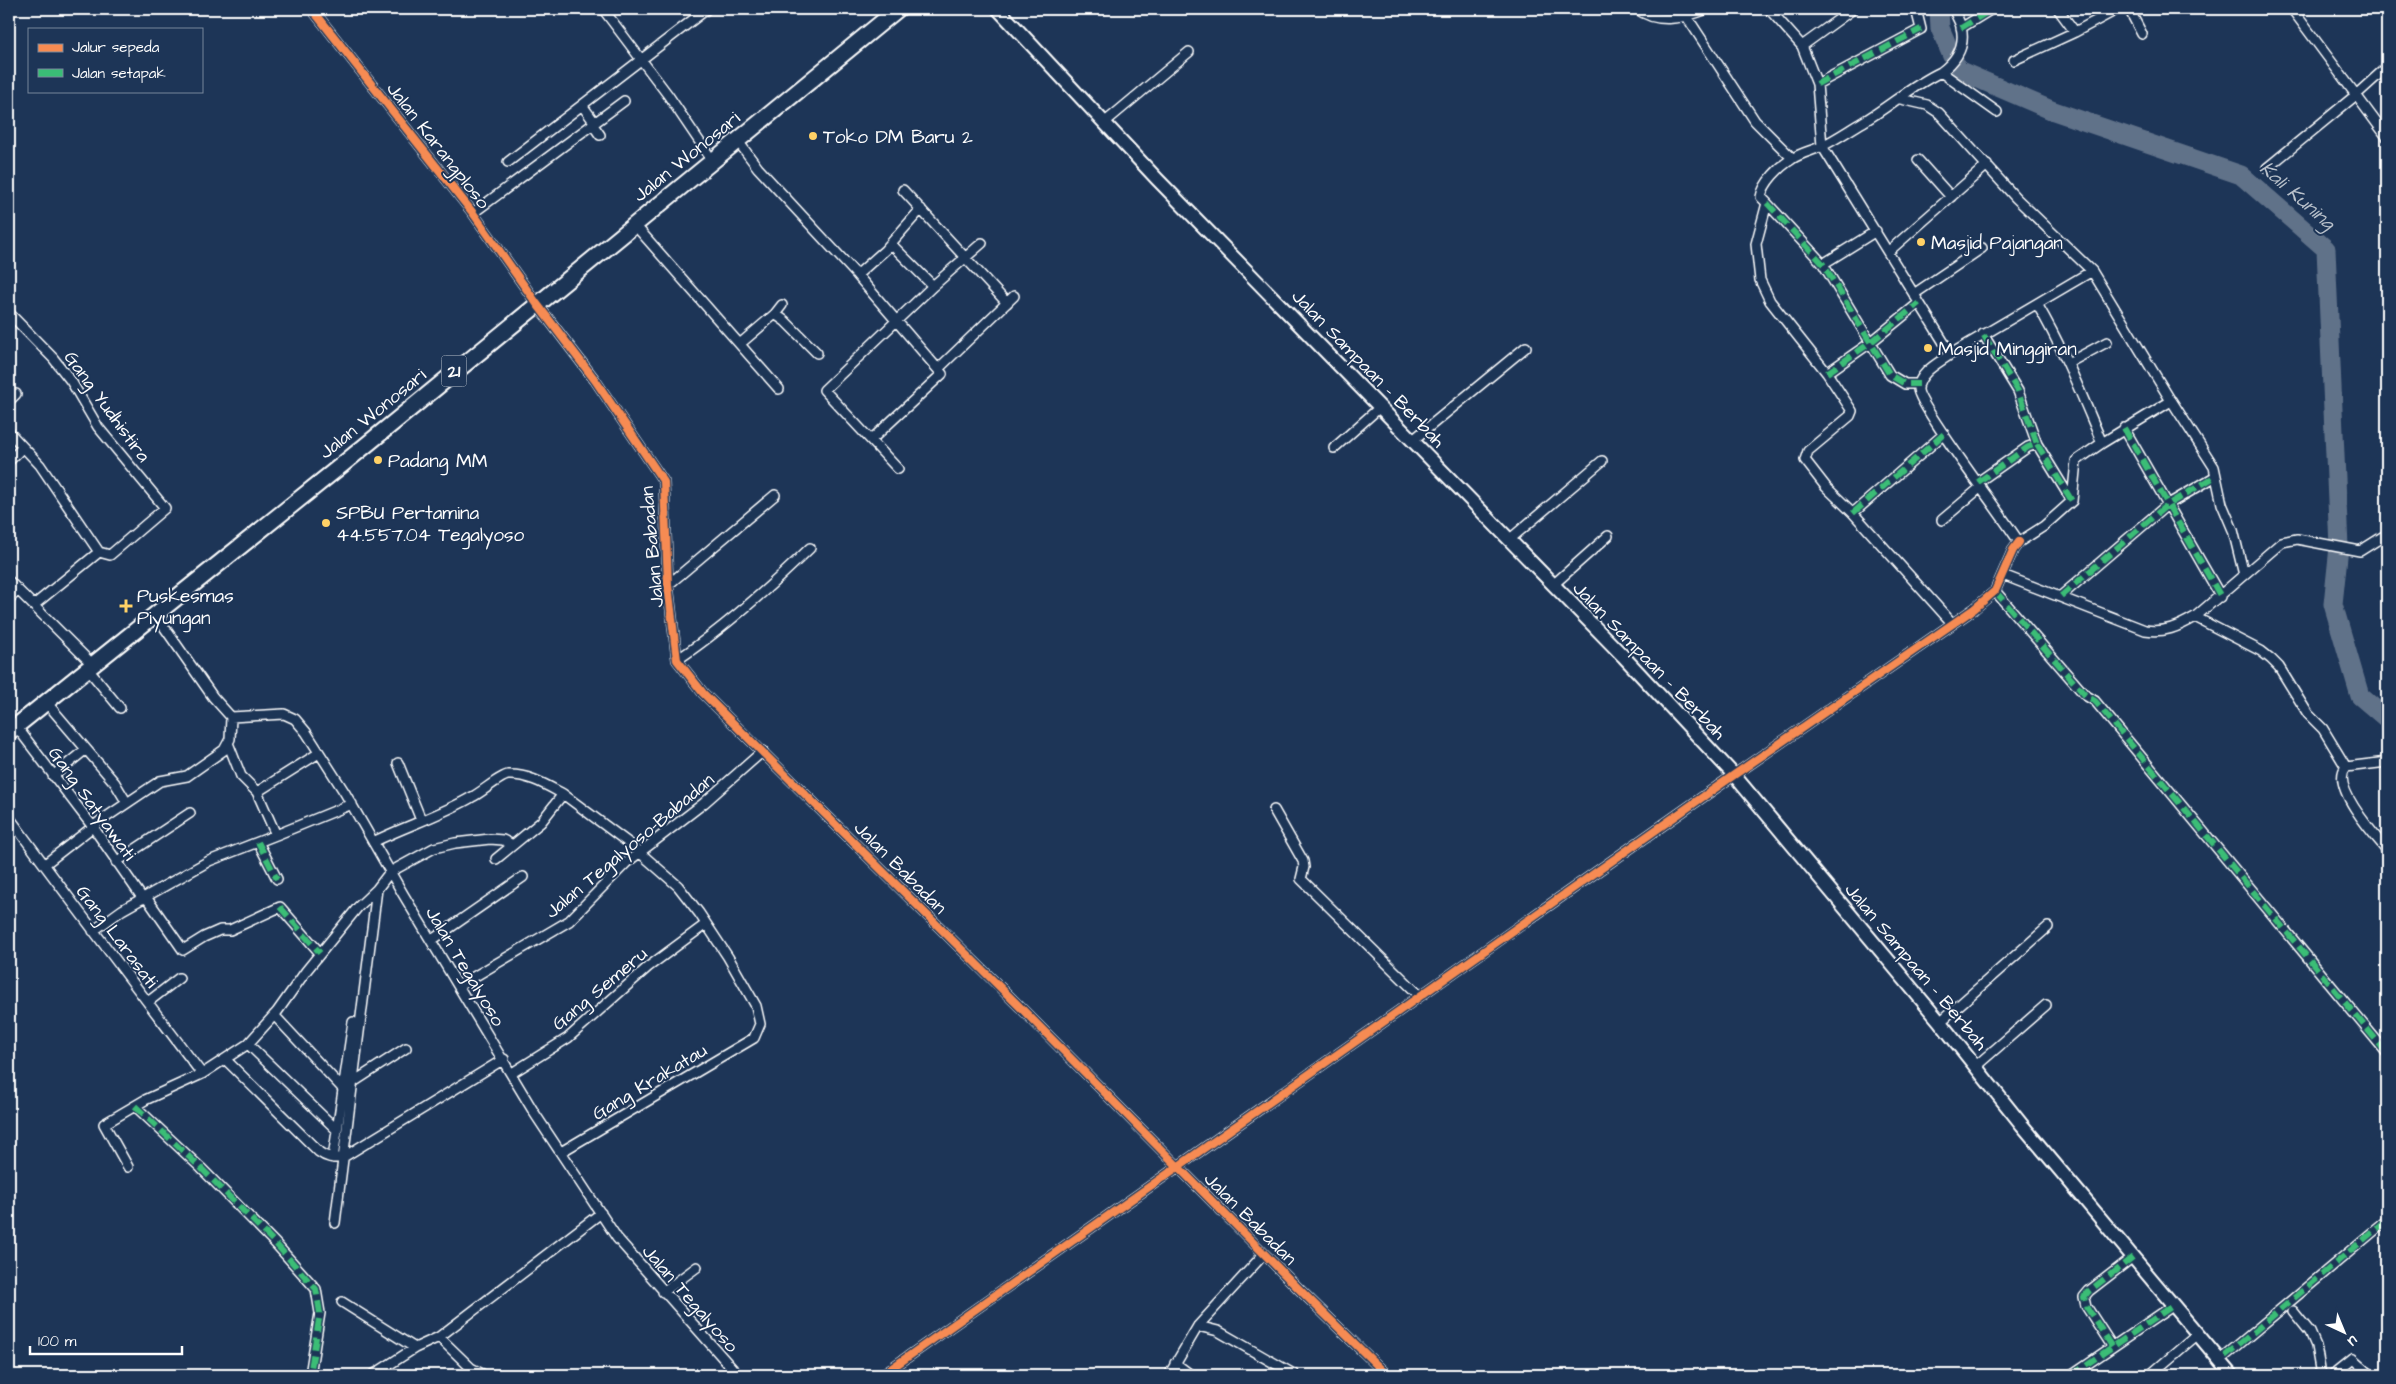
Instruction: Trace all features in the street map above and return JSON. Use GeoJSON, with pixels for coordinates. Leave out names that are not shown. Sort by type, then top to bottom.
{"type":"FeatureCollection","features":[{"type":"Feature","properties":{"kind":"highway","name":"Jalan Wonosari"},"geometry":{"type":"LineString","coordinates":[[12,729],[343,464],[898,9]]}},
{"type":"Feature","properties":{"kind":"main road","name":"Jalan Sampaan - Berbah"},"geometry":{"type":"LineString","coordinates":[[998,9],[1104,123],[1379,408],[1413,440],[1623,656],[1734,775],[1940,1022],[2022,1126],[2232,1375]]}},
{"type":"Feature","properties":{"kind":"street","name":"Jalan Karangploso"},"geometry":{"type":"LineString","coordinates":[[312,9],[473,213],[537,304]]}},
{"type":"Feature","properties":{"kind":"street"},"geometry":{"type":"LineString","coordinates":[[603,9],[642,59],[712,160]]}},
{"type":"Feature","properties":{"kind":"street"},"geometry":{"type":"LineString","coordinates":[[508,162],[707,9]]}},
{"type":"Feature","properties":{"kind":"street"},"geometry":{"type":"LineString","coordinates":[[1637,9],[1646,15],[1676,19],[1707,9]]}},
{"type":"Feature","properties":{"kind":"street"},"geometry":{"type":"LineString","coordinates":[[1769,9],[1802,46],[1817,84],[1822,146],[1889,251],[1951,354]]}},
{"type":"Feature","properties":{"kind":"street"},"geometry":{"type":"LineString","coordinates":[[1802,46],[1853,9]]}},
{"type":"Feature","properties":{"kind":"street"},"geometry":{"type":"LineString","coordinates":[[1817,84],[1921,29],[1916,9]]}},
{"type":"Feature","properties":{"kind":"street"},"geometry":{"type":"LineString","coordinates":[[1919,384],[1905,384],[1890,375],[1823,264],[1761,197],[1765,186],[1792,158],[1822,146],[1901,99],[1916,85],[1943,70],[1957,57],[1962,45],[1962,28],[1954,9]]}},
{"type":"Feature","properties":{"kind":"street"},"geometry":{"type":"LineString","coordinates":[[1962,28],[1992,9]]}},
{"type":"Feature","properties":{"kind":"street"},"geometry":{"type":"LineString","coordinates":[[2058,9],[2075,32]]}},
{"type":"Feature","properties":{"kind":"street"},"geometry":{"type":"LineString","coordinates":[[2014,60],[2075,32],[2118,9]]}},
{"type":"Feature","properties":{"kind":"street"},"geometry":{"type":"LineString","coordinates":[[2129,9],[2142,34]]}},
{"type":"Feature","properties":{"kind":"street"},"geometry":{"type":"LineString","coordinates":[[2292,9],[2387,138]]}},
{"type":"Feature","properties":{"kind":"street"},"geometry":{"type":"LineString","coordinates":[[1687,17],[1755,121],[1792,158]]}},
{"type":"Feature","properties":{"kind":"street"},"geometry":{"type":"LineString","coordinates":[[1104,123],[1189,52]]}},
{"type":"Feature","properties":{"kind":"street"},"geometry":{"type":"LineString","coordinates":[[2267,168],[2387,67]]}},
{"type":"Feature","properties":{"kind":"street"},"geometry":{"type":"LineString","coordinates":[[1943,70],[1998,112]]}},
{"type":"Feature","properties":{"kind":"street"},"geometry":{"type":"LineString","coordinates":[[1901,99],[1933,108],[2016,198],[2092,272],[2214,467],[2222,504],[2241,557],[2244,575]]}},
{"type":"Feature","properties":{"kind":"street"},"geometry":{"type":"LineString","coordinates":[[473,213],[624,101]]}},
{"type":"Feature","properties":{"kind":"street"},"geometry":{"type":"LineString","coordinates":[[582,105],[600,135]]}},
{"type":"Feature","properties":{"kind":"street"},"geometry":{"type":"LineString","coordinates":[[737,140],[758,168],[857,275],[942,374],[871,440]]}},
{"type":"Feature","properties":{"kind":"street"},"geometry":{"type":"LineString","coordinates":[[1918,160],[1951,197]]}},
{"type":"Feature","properties":{"kind":"street"},"geometry":{"type":"LineString","coordinates":[[1889,251],[1986,165]]}},
{"type":"Feature","properties":{"kind":"street"},"geometry":{"type":"LineString","coordinates":[[903,190],[964,259],[1007,303]]}},
{"type":"Feature","properties":{"kind":"street"},"geometry":{"type":"LineString","coordinates":[[1767,203],[1756,244],[1760,280],[1770,302],[1827,372],[1852,411],[1850,416],[1808,451],[1805,460],[1826,487],[1853,513],[1952,623]]}},
{"type":"Feature","properties":{"kind":"street"},"geometry":{"type":"LineString","coordinates":[[857,275],[891,244],[921,209]]}},
{"type":"Feature","properties":{"kind":"street"},"geometry":{"type":"LineString","coordinates":[[634,224],[741,343],[779,389]]}},
{"type":"Feature","properties":{"kind":"street"},"geometry":{"type":"LineString","coordinates":[[1823,264],[1876,231]]}},
{"type":"Feature","properties":{"kind":"street"},"geometry":{"type":"LineString","coordinates":[[898,469],[824,390],[933,286],[982,243]]}},
{"type":"Feature","properties":{"kind":"street"},"geometry":{"type":"LineString","coordinates":[[891,244],[933,286]]}},
{"type":"Feature","properties":{"kind":"street"},"geometry":{"type":"LineString","coordinates":[[1914,294],[1982,248]]}},
{"type":"Feature","properties":{"kind":"street"},"geometry":{"type":"LineString","coordinates":[[2019,542],[1919,396],[1919,384],[1922,376],[1951,354],[1982,334],[2092,272]]}},
{"type":"Feature","properties":{"kind":"street"},"geometry":{"type":"LineString","coordinates":[[938,368],[1014,296]]}},
{"type":"Feature","properties":{"kind":"street"},"geometry":{"type":"LineString","coordinates":[[1827,372],[1870,343],[1919,303]]}},
{"type":"Feature","properties":{"kind":"street","name":"Jalan Babadan"},"geometry":{"type":"LineString","coordinates":[[537,304],[595,380],[664,482],[668,585],[677,660],[703,693],[1387,1375]]}},
{"type":"Feature","properties":{"kind":"street"},"geometry":{"type":"LineString","coordinates":[[2037,304],[2068,363],[2080,397],[2102,444]]}},
{"type":"Feature","properties":{"kind":"street"},"geometry":{"type":"LineString","coordinates":[[741,343],[782,305]]}},
{"type":"Feature","properties":{"kind":"street","name":"Gang Yudhistira"},"geometry":{"type":"LineString","coordinates":[[9,313],[28,330],[71,380],[98,427],[165,508],[110,555],[99,552],[34,606]]}},
{"type":"Feature","properties":{"kind":"street"},"geometry":{"type":"LineString","coordinates":[[774,314],[785,320],[817,353]]}},
{"type":"Feature","properties":{"kind":"street"},"geometry":{"type":"LineString","coordinates":[[1982,334],[2018,391],[2037,444],[2072,501]]}},
{"type":"Feature","properties":{"kind":"street"},"geometry":{"type":"LineString","coordinates":[[2068,363],[2107,342]]}},
{"type":"Feature","properties":{"kind":"street"},"geometry":{"type":"LineString","coordinates":[[1413,440],[1526,347]]}},
{"type":"Feature","properties":{"kind":"street"},"geometry":{"type":"LineString","coordinates":[[9,401],[16,394]]}},
{"type":"Feature","properties":{"kind":"street"},"geometry":{"type":"LineString","coordinates":[[882,1375],[1995,591],[2019,542],[2044,526],[2072,501],[2076,461],[2124,428],[2171,400]]}},
{"type":"Feature","properties":{"kind":"street"},"geometry":{"type":"LineString","coordinates":[[1334,448],[1379,408]]}},
{"type":"Feature","properties":{"kind":"street"},"geometry":{"type":"LineString","coordinates":[[2124,428],[2221,597]]}},
{"type":"Feature","properties":{"kind":"street"},"geometry":{"type":"LineString","coordinates":[[9,432],[40,465],[99,552]]}},
{"type":"Feature","properties":{"kind":"street"},"geometry":{"type":"LineString","coordinates":[[1853,513],[1944,434]]}},
{"type":"Feature","properties":{"kind":"street"},"geometry":{"type":"LineString","coordinates":[[1942,520],[1980,484],[2028,447],[2037,444]]}},
{"type":"Feature","properties":{"kind":"street"},"geometry":{"type":"LineString","coordinates":[[9,461],[22,448]]}},
{"type":"Feature","properties":{"kind":"street"},"geometry":{"type":"LineString","coordinates":[[1509,540],[1602,461]]}},
{"type":"Feature","properties":{"kind":"street"},"geometry":{"type":"LineString","coordinates":[[2062,596],[2167,505],[2216,476]]}},
{"type":"Feature","properties":{"kind":"street"},"geometry":{"type":"LineString","coordinates":[[668,585],[775,495]]}},
{"type":"Feature","properties":{"kind":"street"},"geometry":{"type":"LineString","coordinates":[[2003,575],[2062,596],[2145,630],[2154,631],[2170,629],[2195,617],[2221,597],[2282,542],[2297,539],[2360,551],[2387,534]]}},
{"type":"Feature","properties":{"kind":"street"},"geometry":{"type":"LineString","coordinates":[[1553,585],[1608,536]]}},
{"type":"Feature","properties":{"kind":"street"},"geometry":{"type":"LineString","coordinates":[[677,660],[717,633],[766,591],[810,548]]}},
{"type":"Feature","properties":{"kind":"street"},"geometry":{"type":"LineString","coordinates":[[9,581],[89,666],[120,708]]}},
{"type":"Feature","properties":{"kind":"street"},"geometry":{"type":"LineString","coordinates":[[9,599],[18,590]]}},
{"type":"Feature","properties":{"kind":"street"},"geometry":{"type":"LineString","coordinates":[[1995,591],[2085,695],[2095,701],[2387,1053]]}},
{"type":"Feature","properties":{"kind":"street"},"geometry":{"type":"LineString","coordinates":[[45,864],[128,803],[160,782],[187,776],[224,750],[228,743],[231,717],[213,697],[155,614]]}},
{"type":"Feature","properties":{"kind":"street"},"geometry":{"type":"LineString","coordinates":[[2195,617],[2271,659],[2279,667],[2308,714],[2323,729],[2346,768]]}},
{"type":"Feature","properties":{"kind":"street"},"geometry":{"type":"LineString","coordinates":[[46,702],[115,783],[128,803]]}},
{"type":"Feature","properties":{"kind":"street","name":"Jalan Tegalyoso"},"geometry":{"type":"LineString","coordinates":[[231,717],[284,714],[295,719],[352,804],[390,872],[512,1073],[600,1213],[617,1238],[738,1375]]}},
{"type":"Feature","properties":{"kind":"street","name":"Gang Satyawati"},"geometry":{"type":"LineString","coordinates":[[12,729],[53,776],[93,827],[116,862],[183,950],[210,934],[220,930],[230,930],[280,907],[320,953]]}},
{"type":"Feature","properties":{"kind":"street"},"geometry":{"type":"LineString","coordinates":[[228,743],[241,776],[257,792],[276,834]]}},
{"type":"Feature","properties":{"kind":"street"},"geometry":{"type":"LineString","coordinates":[[53,776],[86,749]]}},
{"type":"Feature","properties":{"kind":"street","name":"Jalan Tegalyoso-Babadan"},"geometry":{"type":"LineString","coordinates":[[460,985],[569,921],[626,863],[704,803],[763,751]]}},
{"type":"Feature","properties":{"kind":"street"},"geometry":{"type":"LineString","coordinates":[[257,792],[319,753]]}},
{"type":"Feature","properties":{"kind":"street"},"geometry":{"type":"LineString","coordinates":[[2387,762],[2346,768],[2342,772],[2341,779],[2345,792],[2387,850]]}},
{"type":"Feature","properties":{"kind":"street"},"geometry":{"type":"LineString","coordinates":[[398,763],[421,820]]}},
{"type":"Feature","properties":{"kind":"street"},"geometry":{"type":"LineString","coordinates":[[374,842],[421,820],[460,805],[505,775],[518,776],[538,781],[562,794],[640,852],[678,886],[706,924]]}},
{"type":"Feature","properties":{"kind":"street"},"geometry":{"type":"LineString","coordinates":[[496,859],[511,844],[541,822],[562,794]]}},
{"type":"Feature","properties":{"kind":"street"},"geometry":{"type":"LineString","coordinates":[[92,931],[122,910],[219,856],[352,804]]}},
{"type":"Feature","properties":{"kind":"street"},"geometry":{"type":"LineString","coordinates":[[1274,810],[1303,861],[1304,867],[1300,879],[1420,996]]}},
{"type":"Feature","properties":{"kind":"street"},"geometry":{"type":"LineString","coordinates":[[116,862],[190,813]]}},
{"type":"Feature","properties":{"kind":"street","name":"Gang Larasati"},"geometry":{"type":"LineString","coordinates":[[9,817],[92,931],[202,1074]]}},
{"type":"Feature","properties":{"kind":"street"},"geometry":{"type":"LineString","coordinates":[[128,1167],[104,1124],[135,1106],[202,1074],[248,1044],[274,1015],[320,953],[390,872],[434,848],[455,842],[490,839],[503,840],[511,844]]}},
{"type":"Feature","properties":{"kind":"street"},"geometry":{"type":"LineString","coordinates":[[258,842],[277,878]]}},
{"type":"Feature","properties":{"kind":"street"},"geometry":{"type":"LineString","coordinates":[[432,940],[460,923],[523,877]]}},
{"type":"Feature","properties":{"kind":"street"},"geometry":{"type":"LineString","coordinates":[[337,1158],[352,1083],[374,892]]}},
{"type":"Feature","properties":{"kind":"street"},"geometry":{"type":"LineString","coordinates":[[335,1223],[337,1130],[374,892]]}},
{"type":"Feature","properties":{"kind":"street","name":"Gang Krakatau"},"geometry":{"type":"LineString","coordinates":[[561,1152],[754,1038],[760,1024],[756,1006],[706,924]]}},
{"type":"Feature","properties":{"kind":"street","name":"Gang Semeru"},"geometry":{"type":"LineString","coordinates":[[512,1073],[568,1038],[648,967],[706,924]]}},
{"type":"Feature","properties":{"kind":"street"},"geometry":{"type":"LineString","coordinates":[[1940,1022],[2048,927]]}},
{"type":"Feature","properties":{"kind":"street"},"geometry":{"type":"LineString","coordinates":[[148,1002],[179,978]]}},
{"type":"Feature","properties":{"kind":"street"},"geometry":{"type":"LineString","coordinates":[[1976,1066],[2046,1005]]}},
{"type":"Feature","properties":{"kind":"street"},"geometry":{"type":"LineString","coordinates":[[274,1015],[344,1090]]}},
{"type":"Feature","properties":{"kind":"street"},"geometry":{"type":"LineString","coordinates":[[248,1044],[337,1130]]}},
{"type":"Feature","properties":{"kind":"street"},"geometry":{"type":"LineString","coordinates":[[352,1083],[406,1048]]}},
{"type":"Feature","properties":{"kind":"street"},"geometry":{"type":"LineString","coordinates":[[226,1060],[319,1152],[326,1157],[337,1158],[504,1059]]}},
{"type":"Feature","properties":{"kind":"street"},"geometry":{"type":"LineString","coordinates":[[135,1106],[201,1168],[275,1243],[316,1289],[320,1312],[310,1375]]}},
{"type":"Feature","properties":{"kind":"street"},"geometry":{"type":"LineString","coordinates":[[373,1375],[415,1348],[439,1337],[600,1213]]}},
{"type":"Feature","properties":{"kind":"street"},"geometry":{"type":"LineString","coordinates":[[2225,1356],[2387,1220]]}},
{"type":"Feature","properties":{"kind":"street"},"geometry":{"type":"LineString","coordinates":[[1169,1375],[1198,1326],[1264,1254]]}},
{"type":"Feature","properties":{"kind":"street"},"geometry":{"type":"LineString","coordinates":[[2112,1346],[2086,1306],[2084,1298],[2088,1291],[2133,1257]]}},
{"type":"Feature","properties":{"kind":"street"},"geometry":{"type":"LineString","coordinates":[[663,1292],[697,1267]]}},
{"type":"Feature","properties":{"kind":"street"},"geometry":{"type":"LineString","coordinates":[[342,1302],[415,1348]]}},
{"type":"Feature","properties":{"kind":"street"},"geometry":{"type":"LineString","coordinates":[[2071,1375],[2082,1372],[2112,1346],[2174,1305]]}},
{"type":"Feature","properties":{"kind":"street"},"geometry":{"type":"LineString","coordinates":[[2293,1312],[2310,1332],[2316,1346],[2321,1375]]}},
{"type":"Feature","properties":{"kind":"street"},"geometry":{"type":"LineString","coordinates":[[1198,1326],[1218,1331],[1292,1374]]}},
{"type":"Feature","properties":{"kind":"street"},"geometry":{"type":"LineString","coordinates":[[2150,1375],[2198,1334]]}},
{"type":"Feature","properties":{"kind":"street"},"geometry":{"type":"LineString","coordinates":[[439,1337],[471,1368],[484,1375]]}},
{"type":"Feature","properties":{"kind":"street"},"geometry":{"type":"LineString","coordinates":[[2333,1375],[2353,1359],[2371,1375]]}},
{"type":"Feature","properties":{"kind":"street"},"geometry":{"type":"LineString","coordinates":[[1175,1363],[1192,1375]]}},
{"type":"Feature","properties":{"kind":"waterway","name":"Kali Kuning"},"geometry":{"type":"LineString","coordinates":[[1939,9],[1940,28],[1958,70],[2051,110],[2241,175],[2326,249],[2339,547],[2333,604],[2360,696],[2387,719]]}},
{"type":"Feature","properties":{"kind":"marked path"},"geometry":{"type":"LineString","coordinates":[[1961,28],[1992,9]]}},
{"type":"Feature","properties":{"kind":"marked path"},"geometry":{"type":"LineString","coordinates":[[1817,84],[1921,29]]}},
{"type":"Feature","properties":{"kind":"marked path"},"geometry":{"type":"LineString","coordinates":[[1767,203],[1823,264],[1890,375],[1905,384],[1919,384]]}},
{"type":"Feature","properties":{"kind":"marked path"},"geometry":{"type":"LineString","coordinates":[[1827,373],[1870,343],[1919,303]]}},
{"type":"Feature","properties":{"kind":"marked path"},"geometry":{"type":"LineString","coordinates":[[1978,482],[2028,447],[2037,444],[2018,391],[1983,334]]}},
{"type":"Feature","properties":{"kind":"marked path"},"geometry":{"type":"LineString","coordinates":[[2124,428],[2221,597]]}},
{"type":"Feature","properties":{"kind":"marked path"},"geometry":{"type":"LineString","coordinates":[[1853,513],[1944,434]]}},
{"type":"Feature","properties":{"kind":"marked path"},"geometry":{"type":"LineString","coordinates":[[2037,444],[2072,501]]}},
{"type":"Feature","properties":{"kind":"marked path"},"geometry":{"type":"LineString","coordinates":[[2061,596],[2167,505],[2216,476]]}},
{"type":"Feature","properties":{"kind":"marked path"},"geometry":{"type":"LineString","coordinates":[[1995,591],[2085,695],[2095,701],[2387,1053]]}},
{"type":"Feature","properties":{"kind":"marked path"},"geometry":{"type":"LineString","coordinates":[[258,842],[277,879]]}},
{"type":"Feature","properties":{"kind":"marked path"},"geometry":{"type":"LineString","coordinates":[[280,907],[320,953]]}},
{"type":"Feature","properties":{"kind":"marked path"},"geometry":{"type":"LineString","coordinates":[[135,1106],[201,1168],[275,1243],[316,1289],[320,1313],[310,1375]]}},
{"type":"Feature","properties":{"kind":"marked path"},"geometry":{"type":"LineString","coordinates":[[2225,1356],[2387,1220]]}},
{"type":"Feature","properties":{"kind":"marked path"},"geometry":{"type":"LineString","coordinates":[[2112,1346],[2086,1306],[2084,1297],[2133,1257]]}},
{"type":"Feature","properties":{"kind":"marked path"},"geometry":{"type":"LineString","coordinates":[[2071,1375],[2174,1305]]}},
{"type":"Feature","properties":{"kind":"cycle path"},"geometry":{"type":"LineString","coordinates":[[312,9],[473,213],[537,304],[595,380],[664,482],[668,585],[677,660],[703,693],[1387,1375]]}},
{"type":"Feature","properties":{"kind":"cycle path"},"geometry":{"type":"LineString","coordinates":[[882,1375],[1734,775],[1974,609],[1995,591],[2013,550],[2019,542]]}},
{"type":"Feature","properties":{"kind":"place","name":"Toko DM Baru 2"},"geometry":{"type":"Point","coordinates":[813,136]}},
{"type":"Feature","properties":{"kind":"place","name":"Masjid Pajangan"},"geometry":{"type":"Point","coordinates":[1921,242]}},
{"type":"Feature","properties":{"kind":"place","name":"Masjid Minggiran"},"geometry":{"type":"Point","coordinates":[1928,348]}},
{"type":"Feature","properties":{"kind":"place","name":"Padang MM"},"geometry":{"type":"Point","coordinates":[378,460]}},
{"type":"Feature","properties":{"kind":"place","name":"SPBU Pertamina 44.557.04 Tegalyoso"},"geometry":{"type":"Point","coordinates":[326,523]}},
{"type":"Feature","properties":{"kind":"place","name":"Puskesmas Piyungan"},"geometry":{"type":"Point","coordinates":[126,606]}}]}
